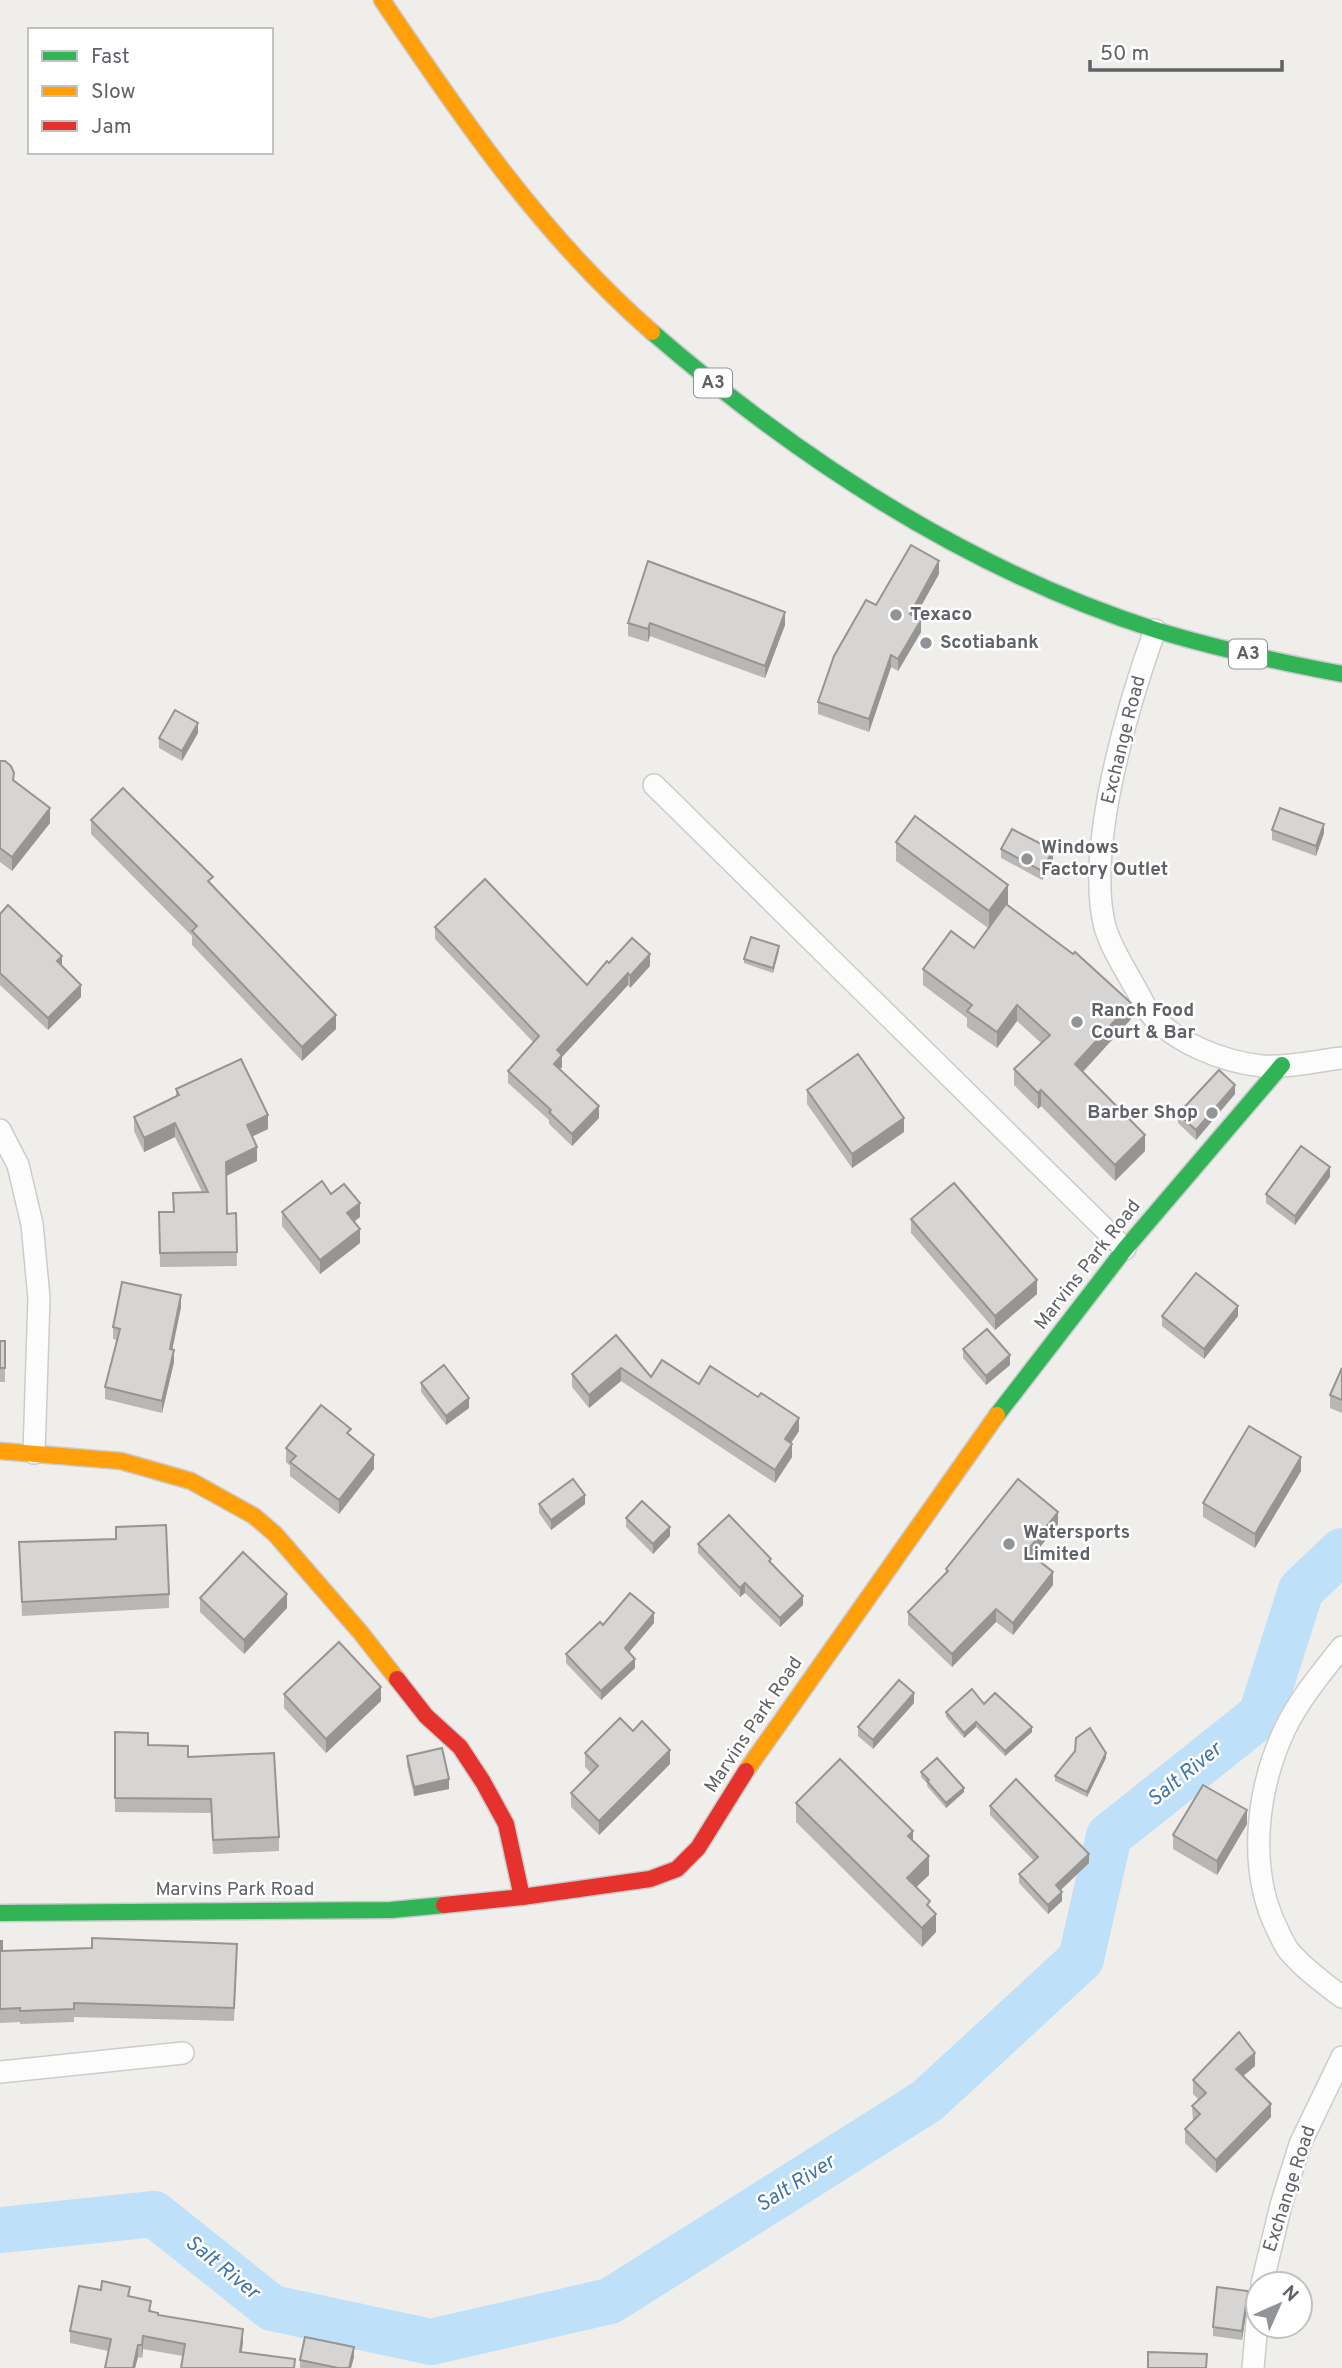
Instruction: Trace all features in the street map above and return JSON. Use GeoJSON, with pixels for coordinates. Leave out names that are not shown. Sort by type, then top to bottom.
{"type":"FeatureCollection","features":[{"type":"Feature","properties":{"kind":"street","name":"A3"},"geometry":{"type":"LineString","coordinates":[[382,0],[500,170],[590,274],[646,328],[767,426],[833,472],[923,527],[1018,577],[1155,630],[1272,661],[1342,674]]}},
{"type":"Feature","properties":{"kind":"street","name":"Exchange Road"},"geometry":{"type":"LineString","coordinates":[[1155,630],[1133,691],[1105,816],[1100,883],[1105,928],[1149,1012],[1169,1031],[1197,1047],[1248,1064],[1282,1065],[1342,1058]]}},
{"type":"Feature","properties":{"kind":"street"},"geometry":{"type":"LineString","coordinates":[[654,785],[1125,1249]]}},
{"type":"Feature","properties":{"kind":"street","name":"Marvins Park Road"},"geometry":{"type":"LineString","coordinates":[[0,1913],[391,1910],[661,1877],[677,1869],[706,1838],[731,1792],[976,1442],[1125,1249],[1282,1065]]}},
{"type":"Feature","properties":{"kind":"street"},"geometry":{"type":"LineString","coordinates":[[0,1130],[18,1165],[32,1224],[38,1298],[34,1453]]}},
{"type":"Feature","properties":{"kind":"street"},"geometry":{"type":"LineString","coordinates":[[0,1451],[121,1461],[191,1481],[254,1516],[275,1534],[361,1633],[426,1716],[460,1747],[506,1824],[522,1896]]}},
{"type":"Feature","properties":{"kind":"street"},"geometry":{"type":"LineString","coordinates":[[1342,1647],[1284,1730],[1268,1776],[1258,1858],[1268,1911],[1289,1950],[1342,1997]]}},
{"type":"Feature","properties":{"kind":"street"},"geometry":{"type":"LineString","coordinates":[[0,2072],[183,2053]]}},
{"type":"Feature","properties":{"kind":"street","name":"Exchange Road"},"geometry":{"type":"LineString","coordinates":[[1265,2270],[1281,2205],[1300,2144],[1342,2057]]}},
{"type":"Feature","properties":{"kind":"street"},"geometry":{"type":"LineString","coordinates":[[1253,2368],[1256,2340]]}},
{"type":"Feature","properties":{"kind":"building"},"geometry":{"type":"Polygon","coordinates":[[[911,545],[939,561],[910,614],[921,620],[898,659],[891,655],[869,719],[818,702],[834,656],[866,600],[876,605],[911,545]]]}},
{"type":"Feature","properties":{"kind":"building"},"geometry":{"type":"Polygon","coordinates":[[[648,561],[785,612],[765,666],[650,623],[648,629],[628,623],[648,561]]]}},
{"type":"Feature","properties":{"kind":"building"},"geometry":{"type":"Polygon","coordinates":[[[175,710],[198,723],[182,751],[159,738],[175,710]]]}},
{"type":"Feature","properties":{"kind":"building"},"geometry":{"type":"Polygon","coordinates":[[[0,761],[11,766],[13,780],[50,808],[12,857],[0,848],[0,761]]]}},
{"type":"Feature","properties":{"kind":"building"},"geometry":{"type":"Polygon","coordinates":[[[123,788],[213,877],[208,881],[336,1015],[302,1047],[192,931],[197,926],[91,820],[123,788]]]}},
{"type":"Feature","properties":{"kind":"building"},"geometry":{"type":"Polygon","coordinates":[[[1280,808],[1324,824],[1316,846],[1272,830],[1280,808]]]}},
{"type":"Feature","properties":{"kind":"building"},"geometry":{"type":"Polygon","coordinates":[[[915,816],[1008,885],[989,911],[896,842],[915,816]]]}},
{"type":"Feature","properties":{"kind":"building"},"geometry":{"type":"Polygon","coordinates":[[[1012,829],[1053,850],[1042,871],[1001,849],[1012,829]]]}},
{"type":"Feature","properties":{"kind":"building"},"geometry":{"type":"Polygon","coordinates":[[[485,879],[587,985],[607,961],[609,963],[632,938],[650,954],[630,976],[628,973],[557,1050],[562,1055],[554,1064],[599,1106],[572,1134],[549,1112],[551,1110],[508,1071],[539,1036],[435,927],[485,879]]]}},
{"type":"Feature","properties":{"kind":"building"},"geometry":{"type":"Polygon","coordinates":[[[1006,904],[1073,954],[1075,952],[1131,1003],[1075,1064],[1145,1135],[1115,1165],[1041,1090],[1038,1093],[1014,1069],[1050,1035],[1017,1005],[997,1032],[967,1011],[972,1005],[923,969],[951,931],[974,948],[1006,904]]]}},
{"type":"Feature","properties":{"kind":"building"},"geometry":{"type":"Polygon","coordinates":[[[8,905],[62,956],[57,961],[81,985],[48,1018],[0,973],[0,914],[8,905]]]}},
{"type":"Feature","properties":{"kind":"building"},"geometry":{"type":"Polygon","coordinates":[[[751,937],[779,946],[773,968],[744,959],[751,937]]]}},
{"type":"Feature","properties":{"kind":"building"},"geometry":{"type":"Polygon","coordinates":[[[858,1054],[904,1118],[852,1154],[807,1090],[858,1054]]]}},
{"type":"Feature","properties":{"kind":"building"},"geometry":{"type":"Polygon","coordinates":[[[241,1059],[268,1115],[247,1125],[257,1147],[226,1162],[227,1214],[236,1213],[237,1252],[160,1253],[159,1212],[174,1212],[173,1193],[208,1192],[175,1123],[144,1138],[134,1117],[179,1095],[176,1089],[241,1059]]]}},
{"type":"Feature","properties":{"kind":"building"},"geometry":{"type":"Polygon","coordinates":[[[1219,1070],[1235,1085],[1196,1130],[1178,1114],[1219,1070]]]}},
{"type":"Feature","properties":{"kind":"building"},"geometry":{"type":"Polygon","coordinates":[[[1301,1146],[1330,1167],[1295,1216],[1266,1194],[1301,1146]]]}},
{"type":"Feature","properties":{"kind":"building"},"geometry":{"type":"Polygon","coordinates":[[[322,1181],[331,1194],[344,1184],[360,1203],[347,1213],[360,1229],[320,1260],[282,1212],[322,1181]]]}},
{"type":"Feature","properties":{"kind":"building"},"geometry":{"type":"Polygon","coordinates":[[[954,1183],[1037,1280],[995,1316],[911,1219],[954,1183]]]}},
{"type":"Feature","properties":{"kind":"building"},"geometry":{"type":"Polygon","coordinates":[[[1196,1273],[1238,1306],[1204,1349],[1162,1316],[1196,1273]]]}},
{"type":"Feature","properties":{"kind":"building"},"geometry":{"type":"Polygon","coordinates":[[[122,1282],[181,1295],[170,1349],[174,1350],[162,1401],[105,1387],[120,1329],[113,1327],[122,1282]]]}},
{"type":"Feature","properties":{"kind":"building"},"geometry":{"type":"Polygon","coordinates":[[[987,1329],[1010,1355],[986,1376],[963,1349],[987,1329]]]}},
{"type":"Feature","properties":{"kind":"building"},"geometry":{"type":"Polygon","coordinates":[[[616,1335],[651,1377],[662,1360],[699,1384],[710,1366],[758,1397],[761,1393],[799,1418],[785,1439],[792,1444],[775,1470],[621,1368],[589,1395],[572,1374],[616,1335]]]}},
{"type":"Feature","properties":{"kind":"building"},"geometry":{"type":"Polygon","coordinates":[[[0,1341],[5,1341],[5,1368],[0,1368],[0,1341]]]}},
{"type":"Feature","properties":{"kind":"building"},"geometry":{"type":"Polygon","coordinates":[[[444,1365],[469,1398],[446,1416],[421,1383],[444,1365]]]}},
{"type":"Feature","properties":{"kind":"building"},"geometry":{"type":"Polygon","coordinates":[[[1342,1368],[1342,1400],[1330,1395],[1342,1368]]]}},
{"type":"Feature","properties":{"kind":"building"},"geometry":{"type":"Polygon","coordinates":[[[321,1405],[351,1429],[347,1433],[374,1455],[339,1500],[290,1462],[296,1456],[286,1448],[321,1405]]]}},
{"type":"Feature","properties":{"kind":"building"},"geometry":{"type":"Polygon","coordinates":[[[1249,1426],[1301,1457],[1255,1534],[1203,1503],[1249,1426]]]}},
{"type":"Feature","properties":{"kind":"building"},"geometry":{"type":"Polygon","coordinates":[[[573,1479],[585,1495],[551,1520],[539,1504],[573,1479]]]}},
{"type":"Feature","properties":{"kind":"building","name":"Watersports Limited"},"geometry":{"type":"Polygon","coordinates":[[[1018,1479],[1058,1512],[1027,1551],[1053,1572],[1013,1623],[996,1609],[952,1654],[908,1612],[948,1571],[946,1569],[1018,1479]]]}},
{"type":"Feature","properties":{"kind":"building"},"geometry":{"type":"Polygon","coordinates":[[[642,1501],[670,1527],[653,1544],[626,1518],[642,1501]]]}},
{"type":"Feature","properties":{"kind":"building"},"geometry":{"type":"Polygon","coordinates":[[[729,1515],[803,1596],[780,1618],[745,1583],[740,1588],[698,1544],[729,1515]]]}},
{"type":"Feature","properties":{"kind":"building"},"geometry":{"type":"Polygon","coordinates":[[[166,1525],[169,1594],[22,1602],[19,1542],[116,1539],[116,1527],[166,1525]]]}},
{"type":"Feature","properties":{"kind":"building"},"geometry":{"type":"Polygon","coordinates":[[[243,1552],[287,1594],[244,1640],[200,1598],[243,1552]]]}},
{"type":"Feature","properties":{"kind":"building"},"geometry":{"type":"Polygon","coordinates":[[[630,1593],[654,1613],[625,1648],[635,1659],[601,1691],[566,1654],[600,1622],[603,1625],[630,1593]]]}},
{"type":"Feature","properties":{"kind":"building"},"geometry":{"type":"Polygon","coordinates":[[[339,1642],[381,1687],[326,1739],[284,1694],[339,1642]]]}},
{"type":"Feature","properties":{"kind":"building"},"geometry":{"type":"Polygon","coordinates":[[[899,1680],[914,1693],[873,1740],[858,1727],[899,1680]]]}},
{"type":"Feature","properties":{"kind":"building"},"geometry":{"type":"Polygon","coordinates":[[[972,1689],[984,1704],[995,1693],[1032,1727],[1005,1751],[976,1722],[964,1733],[946,1712],[972,1689]]]}},
{"type":"Feature","properties":{"kind":"building"},"geometry":{"type":"Polygon","coordinates":[[[620,1718],[633,1731],[642,1721],[670,1750],[599,1821],[571,1793],[598,1766],[585,1753],[620,1718]]]}},
{"type":"Feature","properties":{"kind":"building"},"geometry":{"type":"Polygon","coordinates":[[[1090,1728],[1106,1753],[1087,1792],[1055,1776],[1075,1751],[1076,1738],[1090,1728]]]}},
{"type":"Feature","properties":{"kind":"building"},"geometry":{"type":"Polygon","coordinates":[[[115,1732],[148,1733],[148,1745],[188,1746],[188,1757],[274,1753],[279,1837],[213,1840],[211,1799],[115,1798],[115,1732]]]}},
{"type":"Feature","properties":{"kind":"building"},"geometry":{"type":"Polygon","coordinates":[[[442,1748],[449,1779],[414,1787],[407,1756],[442,1748]]]}},
{"type":"Feature","properties":{"kind":"building"},"geometry":{"type":"Polygon","coordinates":[[[937,1758],[964,1788],[946,1803],[921,1772],[937,1758]]]}},
{"type":"Feature","properties":{"kind":"building"},"geometry":{"type":"Polygon","coordinates":[[[840,1759],[913,1831],[908,1836],[929,1856],[907,1878],[930,1901],[927,1905],[936,1914],[922,1928],[796,1803],[840,1759]]]}},
{"type":"Feature","properties":{"kind":"building"},"geometry":{"type":"Polygon","coordinates":[[[1016,1779],[1089,1854],[1056,1885],[1062,1892],[1048,1905],[1019,1874],[1038,1857],[990,1806],[1016,1779]]]}},
{"type":"Feature","properties":{"kind":"building"},"geometry":{"type":"Polygon","coordinates":[[[1203,1785],[1247,1810],[1217,1861],[1173,1835],[1203,1785]]]}},
{"type":"Feature","properties":{"kind":"building"},"geometry":{"type":"Polygon","coordinates":[[[92,1938],[237,1944],[234,2008],[74,2003],[74,2009],[0,2009],[0,1941],[2,1951],[92,1948],[92,1938]]]}},
{"type":"Feature","properties":{"kind":"building"},"geometry":{"type":"Polygon","coordinates":[[[1239,2032],[1255,2053],[1236,2069],[1271,2104],[1216,2160],[1185,2129],[1200,2114],[1192,2106],[1206,2093],[1193,2080],[1239,2032]]]}},
{"type":"Feature","properties":{"kind":"building"},"geometry":{"type":"Polygon","coordinates":[[[102,2281],[130,2287],[128,2296],[151,2301],[149,2311],[158,2315],[243,2329],[240,2352],[295,2359],[294,2368],[181,2368],[185,2344],[143,2336],[133,2368],[105,2368],[111,2339],[70,2331],[79,2286],[101,2290],[102,2281]]]}},
{"type":"Feature","properties":{"kind":"building"},"geometry":{"type":"Polygon","coordinates":[[[1217,2287],[1244,2290],[1242,2331],[1213,2327],[1217,2287]]]}},
{"type":"Feature","properties":{"kind":"building"},"geometry":{"type":"Polygon","coordinates":[[[305,2337],[354,2347],[349,2368],[300,2360],[305,2337]]]}},
{"type":"Feature","properties":{"kind":"building"},"geometry":{"type":"Polygon","coordinates":[[[1148,2352],[1207,2354],[1206,2368],[1148,2368],[1148,2352]]]}},
{"type":"Feature","properties":{"kind":"waterway","name":"Salt River"},"geometry":{"type":"LineString","coordinates":[[0,2230],[154,2214],[272,2308],[431,2342],[610,2301],[927,2101],[1081,1959],[1109,1836],[1261,1715],[1301,1590],[1342,1551]]}},
{"type":"Feature","properties":{"kind":"traffic: fast"},"geometry":{"type":"LineString","coordinates":[[652,332],[708,379],[827,467],[953,543],[1019,576],[1086,605],[1156,630],[1248,655],[1342,674]]}},
{"type":"Feature","properties":{"kind":"traffic: fast"},"geometry":{"type":"LineString","coordinates":[[997,1415],[1125,1249],[1282,1065]]}},
{"type":"Feature","properties":{"kind":"traffic: fast"},"geometry":{"type":"LineString","coordinates":[[0,1913],[391,1910],[444,1905]]}},
{"type":"Feature","properties":{"kind":"traffic: slow"},"geometry":{"type":"LineString","coordinates":[[382,0],[474,132],[540,217],[612,295],[652,332]]}},
{"type":"Feature","properties":{"kind":"traffic: slow"},"geometry":{"type":"LineString","coordinates":[[746,1771],[997,1415]]}},
{"type":"Feature","properties":{"kind":"traffic: slow"},"geometry":{"type":"LineString","coordinates":[[0,1451],[121,1461],[191,1481],[254,1516],[275,1534],[397,1679]]}},
{"type":"Feature","properties":{"kind":"traffic: jam"},"geometry":{"type":"LineString","coordinates":[[397,1679],[426,1716],[460,1747],[483,1782],[506,1824],[522,1897]]}},
{"type":"Feature","properties":{"kind":"traffic: jam"},"geometry":{"type":"LineString","coordinates":[[444,1905],[650,1879],[677,1869],[698,1848],[746,1771]]}},
{"type":"Feature","properties":{"kind":"place","name":"Texaco"},"geometry":{"type":"Point","coordinates":[896,615]}},
{"type":"Feature","properties":{"kind":"place","name":"Scotiabank"},"geometry":{"type":"Point","coordinates":[926,643]}},
{"type":"Feature","properties":{"kind":"place","name":"Windows Factory Outlet"},"geometry":{"type":"Point","coordinates":[1027,859]}},
{"type":"Feature","properties":{"kind":"place","name":"Ranch Food Court & Bar"},"geometry":{"type":"Point","coordinates":[1077,1022]}},
{"type":"Feature","properties":{"kind":"place","name":"Barber Shop"},"geometry":{"type":"Point","coordinates":[1212,1113]}},
{"type":"Feature","properties":{"kind":"place","name":"Watersports Limited"},"geometry":{"type":"Point","coordinates":[1009,1544]}}]}
